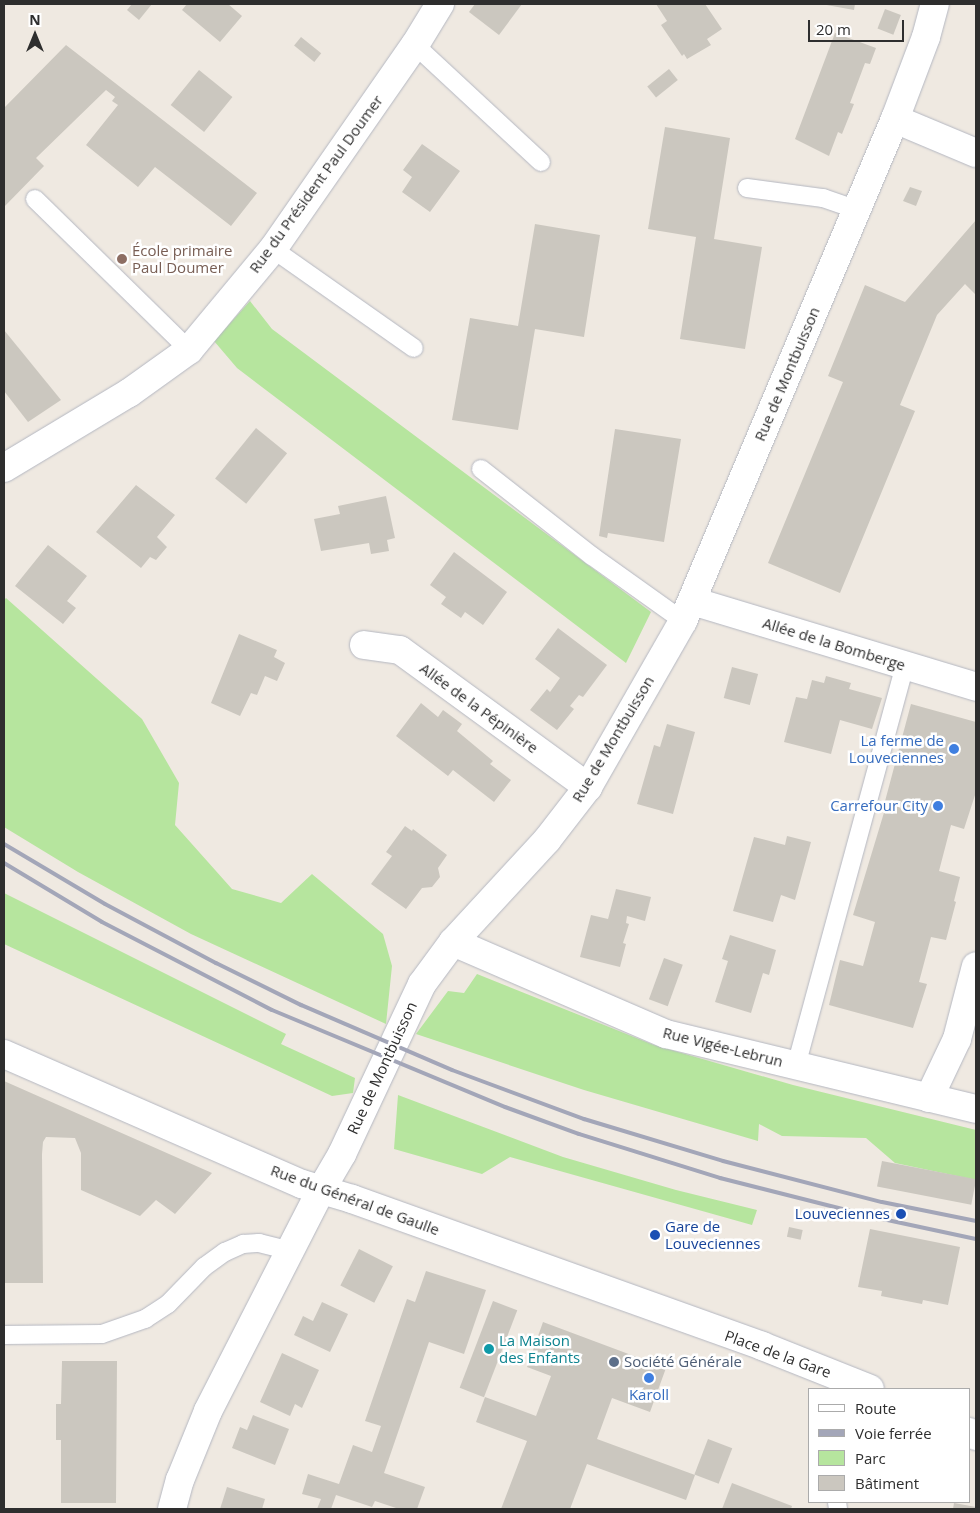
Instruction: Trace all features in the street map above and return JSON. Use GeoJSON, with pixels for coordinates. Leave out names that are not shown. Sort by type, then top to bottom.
{"type":"FeatureCollection","features":[{"type":"Feature","properties":{"kind":"street","name":"Rue du Président Paul Doumer"},"geometry":{"type":"LineString","coordinates":[[4,468],[129,393],[190,350],[273,249],[415,45],[440,4]]}},
{"type":"Feature","properties":{"kind":"street","name":"Rue de Montbuisson"},"geometry":{"type":"LineString","coordinates":[[172,1509],[180,1480],[208,1411],[321,1190],[342,1154],[422,984],[453,942],[547,840],[588,787],[688,611],[714,543],[895,119],[926,37],[935,4]]}},
{"type":"Feature","properties":{"kind":"street"},"geometry":{"type":"LineString","coordinates":[[895,119],[976,153]]}},
{"type":"Feature","properties":{"kind":"street","name":"Allée de la Bomberge"},"geometry":{"type":"LineString","coordinates":[[688,611],[906,666],[976,687]]}},
{"type":"Feature","properties":{"kind":"street","name":"Allée de la Pépinière"},"geometry":{"type":"LineString","coordinates":[[364,645],[400,650],[588,787]]}},
{"type":"Feature","properties":{"kind":"street","name":"Rue Vigée-Lebrun"},"geometry":{"type":"LineString","coordinates":[[453,942],[666,1034],[976,1109]]}},
{"type":"Feature","properties":{"kind":"street"},"geometry":{"type":"LineString","coordinates":[[929,1098],[957,1039],[976,966]]}},
{"type":"Feature","properties":{"kind":"street","name":"Rue du Général de Gaulle"},"geometry":{"type":"LineString","coordinates":[[4,1054],[302,1184],[712,1330]]}},
{"type":"Feature","properties":{"kind":"street","name":"Place de la Gare"},"geometry":{"type":"LineString","coordinates":[[712,1330],[762,1346],[861,1387]]}},
{"type":"Feature","properties":{"kind":"lane"},"geometry":{"type":"LineString","coordinates":[[415,45],[541,162]]}},
{"type":"Feature","properties":{"kind":"lane"},"geometry":{"type":"LineString","coordinates":[[748,188],[824,198],[857,210]]}},
{"type":"Feature","properties":{"kind":"lane"},"geometry":{"type":"LineString","coordinates":[[35,199],[190,350]]}},
{"type":"Feature","properties":{"kind":"lane"},"geometry":{"type":"LineString","coordinates":[[273,249],[414,348]]}},
{"type":"Feature","properties":{"kind":"lane"},"geometry":{"type":"LineString","coordinates":[[481,469],[592,556],[688,611]]}},
{"type":"Feature","properties":{"kind":"lane"},"geometry":{"type":"LineString","coordinates":[[796,1066],[906,666]]}},
{"type":"Feature","properties":{"kind":"lane"},"geometry":{"type":"LineString","coordinates":[[4,1335],[102,1334],[145,1319],[168,1304],[204,1268],[225,1252],[243,1244],[259,1243],[291,1251]]}},
{"type":"Feature","properties":{"kind":"green space"},"geometry":{"type":"Polygon","coordinates":[[[250,301],[272,329],[651,612],[626,663],[237,368],[214,341],[250,301]]]}},
{"type":"Feature","properties":{"kind":"green space"},"geometry":{"type":"Polygon","coordinates":[[[6,598],[142,719],[179,783],[175,825],[232,889],[281,903],[312,874],[383,934],[392,966],[386,1024],[191,934],[78,872],[4,827],[4,600],[6,598]]]}},
{"type":"Feature","properties":{"kind":"green space"},"geometry":{"type":"Polygon","coordinates":[[[4,893],[286,1034],[281,1044],[355,1078],[353,1093],[332,1096],[4,944],[4,893]]]}},
{"type":"Feature","properties":{"kind":"green space"},"geometry":{"type":"Polygon","coordinates":[[[477,974],[654,1045],[793,1085],[976,1130],[976,1180],[895,1163],[866,1138],[782,1136],[759,1124],[758,1141],[584,1090],[416,1034],[448,991],[464,993],[477,974]]]}},
{"type":"Feature","properties":{"kind":"green space"},"geometry":{"type":"Polygon","coordinates":[[[398,1095],[563,1157],[676,1190],[757,1210],[752,1225],[510,1157],[482,1174],[394,1149],[398,1095]]]}},
{"type":"Feature","properties":{"kind":"building"},"geometry":{"type":"Polygon","coordinates":[[[132,4],[152,4],[139,20],[127,10],[132,4]]]}},
{"type":"Feature","properties":{"kind":"building"},"geometry":{"type":"Polygon","coordinates":[[[187,4],[228,4],[242,16],[220,42],[182,10],[187,4]]]}},
{"type":"Feature","properties":{"kind":"building"},"geometry":{"type":"Polygon","coordinates":[[[475,4],[522,4],[499,35],[469,12],[475,4]]]}},
{"type":"Feature","properties":{"kind":"building"},"geometry":{"type":"Polygon","coordinates":[[[656,4],[705,4],[722,29],[707,39],[711,45],[687,59],[684,54],[682,56],[661,25],[667,21],[656,4]]]}},
{"type":"Feature","properties":{"kind":"building"},"geometry":{"type":"Polygon","coordinates":[[[821,4],[855,4],[854,10],[821,4]]]}},
{"type":"Feature","properties":{"kind":"building"},"geometry":{"type":"Polygon","coordinates":[[[885,9],[901,15],[893,35],[877,29],[885,9]]]}},
{"type":"Feature","properties":{"kind":"building"},"geometry":{"type":"Polygon","coordinates":[[[835,33],[876,48],[870,64],[865,63],[850,103],[854,104],[842,134],[838,132],[829,156],[795,139],[835,33]]]}},
{"type":"Feature","properties":{"kind":"building"},"geometry":{"type":"Polygon","coordinates":[[[301,37],[321,53],[314,62],[294,46],[301,37]]]}},
{"type":"Feature","properties":{"kind":"building"},"geometry":{"type":"Polygon","coordinates":[[[66,45],[257,193],[231,226],[155,167],[138,187],[86,145],[118,105],[112,101],[115,97],[106,90],[36,158],[44,166],[4,207],[4,108],[66,45]]]}},
{"type":"Feature","properties":{"kind":"building"},"geometry":{"type":"Polygon","coordinates":[[[669,69],[678,80],[656,98],[647,87],[669,69]]]}},
{"type":"Feature","properties":{"kind":"building"},"geometry":{"type":"Polygon","coordinates":[[[199,70],[232,97],[204,132],[171,105],[199,70]]]}},
{"type":"Feature","properties":{"kind":"building"},"geometry":{"type":"Polygon","coordinates":[[[665,127],[730,138],[714,239],[762,247],[745,349],[680,339],[696,237],[648,229],[665,127]]]}},
{"type":"Feature","properties":{"kind":"building"},"geometry":{"type":"Polygon","coordinates":[[[422,144],[460,171],[430,212],[402,192],[412,177],[403,170],[422,144]]]}},
{"type":"Feature","properties":{"kind":"building"},"geometry":{"type":"Polygon","coordinates":[[[910,187],[922,191],[916,206],[903,201],[910,187]]]}},
{"type":"Feature","properties":{"kind":"building"},"geometry":{"type":"Polygon","coordinates":[[[976,220],[976,295],[965,284],[937,315],[900,405],[915,411],[840,593],[768,563],[843,382],[828,376],[865,285],[905,302],[976,220]]]}},
{"type":"Feature","properties":{"kind":"building"},"geometry":{"type":"Polygon","coordinates":[[[535,224],[600,235],[584,337],[535,329],[518,430],[452,420],[470,318],[518,326],[535,224]]]}},
{"type":"Feature","properties":{"kind":"building"},"geometry":{"type":"Polygon","coordinates":[[[4,330],[61,400],[28,422],[4,391],[4,330]]]}},
{"type":"Feature","properties":{"kind":"building"},"geometry":{"type":"Polygon","coordinates":[[[256,428],[287,453],[246,504],[215,479],[256,428]]]}},
{"type":"Feature","properties":{"kind":"building"},"geometry":{"type":"Polygon","coordinates":[[[615,429],[681,439],[664,542],[608,533],[607,538],[599,536],[615,429]]]}},
{"type":"Feature","properties":{"kind":"building"},"geometry":{"type":"Polygon","coordinates":[[[136,485],[175,515],[157,537],[167,547],[156,560],[150,557],[141,568],[96,532],[136,485]]]}},
{"type":"Feature","properties":{"kind":"building"},"geometry":{"type":"Polygon","coordinates":[[[386,496],[395,538],[387,540],[389,551],[371,554],[369,543],[321,551],[314,519],[340,514],[338,506],[386,496]]]}},
{"type":"Feature","properties":{"kind":"building"},"geometry":{"type":"Polygon","coordinates":[[[48,545],[87,576],[67,601],[76,608],[63,624],[15,586],[48,545]]]}},
{"type":"Feature","properties":{"kind":"building"},"geometry":{"type":"Polygon","coordinates":[[[454,552],[507,592],[483,625],[465,612],[461,618],[441,604],[446,597],[430,585],[454,552]]]}},
{"type":"Feature","properties":{"kind":"building"},"geometry":{"type":"Polygon","coordinates":[[[558,628],[607,665],[583,697],[579,695],[570,706],[574,709],[557,730],[530,710],[547,689],[550,692],[560,678],[535,659],[558,628]]]}},
{"type":"Feature","properties":{"kind":"building"},"geometry":{"type":"Polygon","coordinates":[[[239,634],[277,650],[274,657],[285,663],[277,681],[265,676],[257,695],[251,693],[240,716],[211,703],[239,634]]]}},
{"type":"Feature","properties":{"kind":"building"},"geometry":{"type":"Polygon","coordinates":[[[732,667],[758,674],[750,705],[724,698],[732,667]]]}},
{"type":"Feature","properties":{"kind":"building"},"geometry":{"type":"Polygon","coordinates":[[[826,676],[851,683],[849,689],[882,698],[872,729],[840,720],[831,754],[784,742],[796,697],[807,699],[812,680],[824,683],[826,676]]]}},
{"type":"Feature","properties":{"kind":"building"},"geometry":{"type":"Polygon","coordinates":[[[421,703],[438,717],[443,710],[462,724],[457,731],[493,761],[490,764],[511,780],[494,802],[453,770],[448,776],[396,736],[421,703]]]}},
{"type":"Feature","properties":{"kind":"building"},"geometry":{"type":"Polygon","coordinates":[[[911,704],[976,722],[976,792],[964,829],[951,825],[939,871],[960,877],[954,901],[956,902],[946,940],[931,937],[919,982],[927,984],[913,1028],[829,1005],[840,960],[863,966],[875,922],[853,915],[886,806],[884,805],[911,704]]]}},
{"type":"Feature","properties":{"kind":"building"},"geometry":{"type":"Polygon","coordinates":[[[667,724],[695,732],[673,814],[637,804],[654,745],[660,747],[667,724]]]}},
{"type":"Feature","properties":{"kind":"building"},"geometry":{"type":"Polygon","coordinates":[[[405,826],[412,831],[413,829],[447,855],[438,868],[440,877],[432,887],[422,888],[406,909],[371,884],[392,856],[386,852],[405,826]]]}},
{"type":"Feature","properties":{"kind":"building"},"geometry":{"type":"Polygon","coordinates":[[[787,836],[811,842],[795,900],[781,895],[773,922],[733,911],[754,837],[785,845],[787,836]]]}},
{"type":"Feature","properties":{"kind":"building"},"geometry":{"type":"Polygon","coordinates":[[[616,889],[651,897],[645,921],[627,916],[626,923],[629,924],[623,943],[626,944],[620,967],[580,957],[591,915],[608,919],[616,889]]]}},
{"type":"Feature","properties":{"kind":"building"},"geometry":{"type":"Polygon","coordinates":[[[730,935],[776,950],[769,975],[763,973],[751,1013],[715,1002],[728,961],[722,959],[730,935]]]}},
{"type":"Feature","properties":{"kind":"building"},"geometry":{"type":"Polygon","coordinates":[[[664,958],[683,965],[668,1006],[649,999],[664,958]]]}},
{"type":"Feature","properties":{"kind":"building"},"geometry":{"type":"Polygon","coordinates":[[[4,1081],[212,1173],[175,1214],[156,1200],[140,1216],[81,1190],[81,1153],[75,1138],[46,1137],[43,1142],[42,1154],[43,1283],[4,1283],[4,1081]]]}},
{"type":"Feature","properties":{"kind":"building"},"geometry":{"type":"Polygon","coordinates":[[[882,1161],[976,1179],[971,1205],[877,1187],[882,1161]]]}},
{"type":"Feature","properties":{"kind":"building"},"geometry":{"type":"Polygon","coordinates":[[[789,1227],[803,1230],[801,1240],[787,1237],[789,1227]]]}},
{"type":"Feature","properties":{"kind":"building","name":"Louveciennes"},"geometry":{"type":"Polygon","coordinates":[[[870,1229],[960,1247],[948,1305],[923,1300],[922,1304],[881,1296],[882,1291],[858,1287],[870,1229]]]}},
{"type":"Feature","properties":{"kind":"building"},"geometry":{"type":"Polygon","coordinates":[[[359,1249],[393,1266],[374,1303],[340,1286],[359,1249]]]}},
{"type":"Feature","properties":{"kind":"building"},"geometry":{"type":"Polygon","coordinates":[[[426,1271],[486,1290],[464,1354],[429,1342],[384,1473],[425,1487],[417,1509],[399,1509],[375,1501],[372,1507],[336,1495],[331,1509],[317,1509],[321,1499],[302,1494],[308,1474],[339,1484],[353,1445],[372,1452],[381,1426],[365,1421],[407,1299],[415,1302],[426,1271]]]}},
{"type":"Feature","properties":{"kind":"building","name":"La Maison des Enfants"},"geometry":{"type":"Polygon","coordinates":[[[493,1301],[517,1310],[484,1397],[460,1388],[493,1301]]]}},
{"type":"Feature","properties":{"kind":"building"},"geometry":{"type":"Polygon","coordinates":[[[322,1302],[348,1314],[330,1352],[294,1335],[303,1316],[313,1321],[322,1302]]]}},
{"type":"Feature","properties":{"kind":"building"},"geometry":{"type":"Polygon","coordinates":[[[543,1322],[666,1368],[650,1412],[612,1398],[597,1439],[695,1475],[686,1500],[587,1464],[570,1509],[501,1509],[527,1441],[476,1422],[485,1397],[536,1416],[551,1376],[527,1367],[543,1322]]]}},
{"type":"Feature","properties":{"kind":"building"},"geometry":{"type":"Polygon","coordinates":[[[282,1353],[319,1370],[302,1408],[295,1404],[290,1416],[260,1402],[282,1353]]]}},
{"type":"Feature","properties":{"kind":"building"},"geometry":{"type":"Polygon","coordinates":[[[62,1361],[117,1361],[116,1503],[61,1503],[61,1440],[56,1440],[56,1404],[61,1404],[62,1361]]]}},
{"type":"Feature","properties":{"kind":"building"},"geometry":{"type":"Polygon","coordinates":[[[253,1415],[289,1429],[275,1465],[232,1448],[240,1427],[247,1430],[253,1415]]]}},
{"type":"Feature","properties":{"kind":"building"},"geometry":{"type":"Polygon","coordinates":[[[708,1439],[732,1448],[719,1484],[694,1474],[708,1439]]]}},
{"type":"Feature","properties":{"kind":"building"},"geometry":{"type":"Polygon","coordinates":[[[732,1483],[792,1506],[791,1509],[722,1509],[732,1483]]]}},
{"type":"Feature","properties":{"kind":"building"},"geometry":{"type":"Polygon","coordinates":[[[227,1487],[265,1499],[262,1509],[220,1509],[227,1487]]]}},
{"type":"Feature","properties":{"kind":"building"},"geometry":{"type":"Polygon","coordinates":[[[954,1503],[976,1507],[976,1509],[953,1509],[954,1503]]]}},
{"type":"Feature","properties":{"kind":"railway"},"geometry":{"type":"LineString","coordinates":[[4,844],[105,904],[216,963],[301,1005],[452,1070],[584,1119],[723,1161],[882,1202],[976,1221]]}},
{"type":"Feature","properties":{"kind":"railway"},"geometry":{"type":"LineString","coordinates":[[4,863],[102,922],[272,1010],[505,1107],[579,1134],[720,1178],[878,1218],[976,1239]]}},
{"type":"Feature","properties":{"kind":"place","name":"École primaire Paul Doumer"},"geometry":{"type":"Point","coordinates":[122,259]}},
{"type":"Feature","properties":{"kind":"place","name":"La ferme de Louveciennes"},"geometry":{"type":"Point","coordinates":[954,749]}},
{"type":"Feature","properties":{"kind":"place","name":"Carrefour City"},"geometry":{"type":"Point","coordinates":[938,806]}},
{"type":"Feature","properties":{"kind":"place","name":"Louveciennes"},"geometry":{"type":"Point","coordinates":[901,1214]}},
{"type":"Feature","properties":{"kind":"place","name":"Gare de Louveciennes"},"geometry":{"type":"Point","coordinates":[655,1235]}},
{"type":"Feature","properties":{"kind":"place","name":"La Maison des Enfants"},"geometry":{"type":"Point","coordinates":[489,1349]}},
{"type":"Feature","properties":{"kind":"place","name":"Société Générale"},"geometry":{"type":"Point","coordinates":[614,1362]}},
{"type":"Feature","properties":{"kind":"place","name":"Karoll"},"geometry":{"type":"Point","coordinates":[649,1378]}}]}
